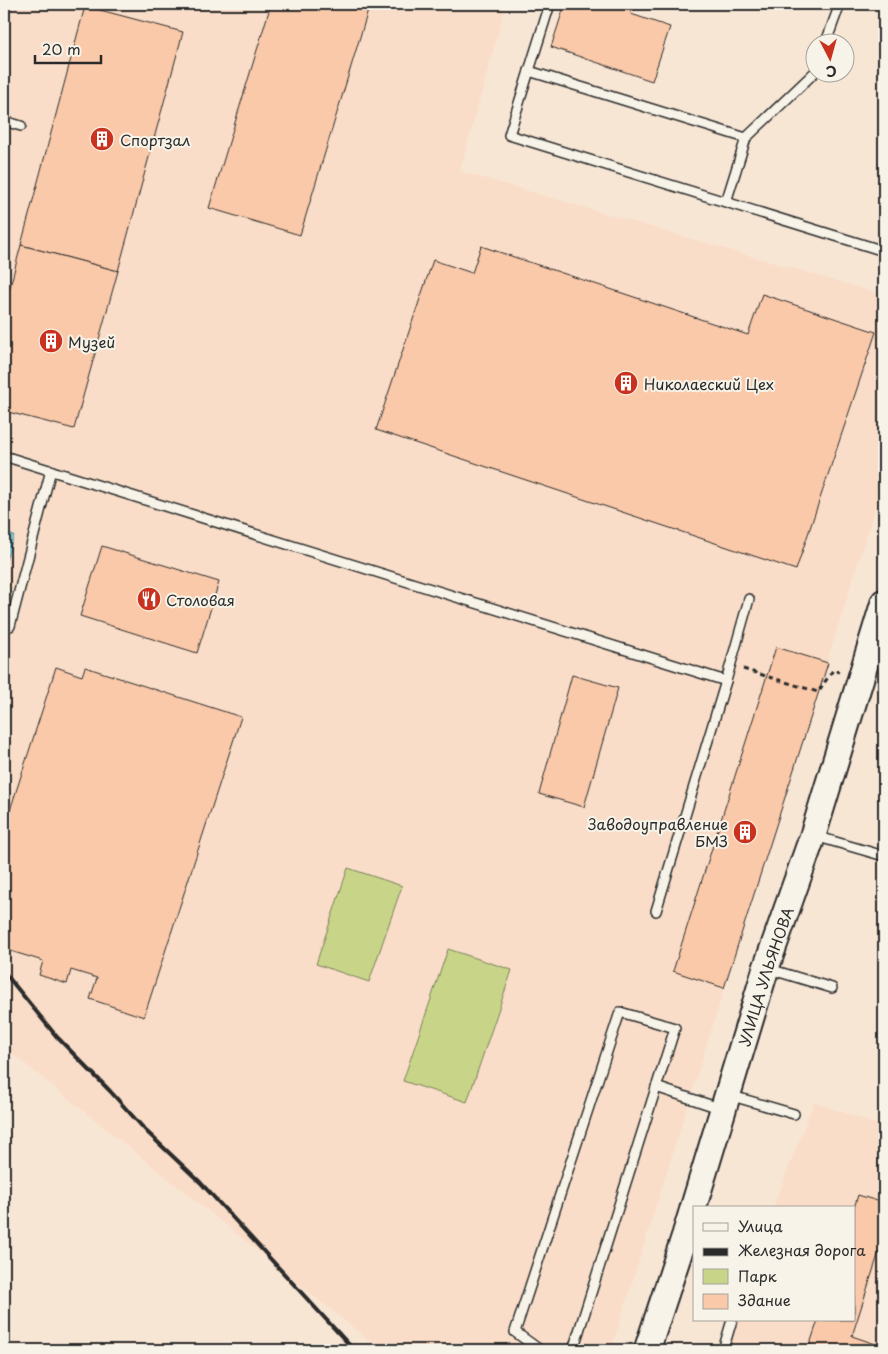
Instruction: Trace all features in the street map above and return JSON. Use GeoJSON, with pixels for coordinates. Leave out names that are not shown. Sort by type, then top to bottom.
{"type":"FeatureCollection","features":[{"type":"Feature","properties":{"kind":"main road","name":"УЛИЦА УЛЬЯНОВА"},"geometry":{"type":"LineString","coordinates":[[647,1350],[726,1102],[766,968],[814,835],[884,602]]}},
{"type":"Feature","properties":{"kind":"lane"},"geometry":{"type":"LineString","coordinates":[[550,4],[509,136],[884,251]]}},
{"type":"Feature","properties":{"kind":"lane"},"geometry":{"type":"LineString","coordinates":[[830,32],[840,4]]}},
{"type":"Feature","properties":{"kind":"lane"},"geometry":{"type":"LineString","coordinates":[[529,71],[746,138]]}},
{"type":"Feature","properties":{"kind":"lane"},"geometry":{"type":"LineString","coordinates":[[726,202],[746,138],[806,81]]}},
{"type":"Feature","properties":{"kind":"lane"},"geometry":{"type":"LineString","coordinates":[[4,121],[21,126]]}},
{"type":"Feature","properties":{"kind":"lane"},"geometry":{"type":"LineString","coordinates":[[4,456],[726,681]]}},
{"type":"Feature","properties":{"kind":"lane"},"geometry":{"type":"LineString","coordinates":[[10,626],[50,470]]}},
{"type":"Feature","properties":{"kind":"lane"},"geometry":{"type":"LineString","coordinates":[[656,911],[749,599]]}},
{"type":"Feature","properties":{"kind":"lane"},"geometry":{"type":"LineString","coordinates":[[814,835],[884,856]]}},
{"type":"Feature","properties":{"kind":"lane"},"geometry":{"type":"LineString","coordinates":[[766,968],[832,988]]}},
{"type":"Feature","properties":{"kind":"lane"},"geometry":{"type":"LineString","coordinates":[[540,1350],[514,1332],[620,1012],[675,1028],[573,1350]]}},
{"type":"Feature","properties":{"kind":"lane"},"geometry":{"type":"LineString","coordinates":[[656,1087],[794,1114]]}},
{"type":"Feature","properties":{"kind":"lane"},"geometry":{"type":"LineString","coordinates":[[723,1350],[731,1322]]}},
{"type":"Feature","properties":{"kind":"shaded area"},"geometry":{"type":"Polygon","coordinates":[[[4,4],[506,4],[460,171],[884,295],[884,480],[611,1350],[381,1350],[4,1047],[4,4]]]}},
{"type":"Feature","properties":{"kind":"shaded area"},"geometry":{"type":"Polygon","coordinates":[[[814,1102],[884,1127],[884,1350],[726,1350],[736,1322],[856,1322],[856,1206],[774,1206],[814,1102]]]}},
{"type":"Feature","properties":{"kind":"green space"},"geometry":{"type":"Polygon","coordinates":[[[348,868],[402,886],[369,982],[316,964],[348,868]]]}},
{"type":"Feature","properties":{"kind":"green space"},"geometry":{"type":"Polygon","coordinates":[[[448,949],[512,970],[467,1102],[403,1081],[448,949]]]}},
{"type":"Feature","properties":{"kind":"water"},"geometry":{"type":"Polygon","coordinates":[[[4,532],[14,536],[4,566],[4,532]]]}},
{"type":"Feature","properties":{"kind":"building"},"geometry":{"type":"Polygon","coordinates":[[[271,4],[370,4],[300,235],[209,208],[271,4]]]}},
{"type":"Feature","properties":{"kind":"building"},"geometry":{"type":"Polygon","coordinates":[[[565,4],[634,4],[631,14],[670,27],[652,81],[551,47],[565,4]]]}},
{"type":"Feature","properties":{"kind":"building","name":"Спортзал"},"geometry":{"type":"Polygon","coordinates":[[[85,6],[183,32],[118,271],[21,245],[85,6]]]}},
{"type":"Feature","properties":{"kind":"building","name":"Музей"},"geometry":{"type":"Polygon","coordinates":[[[21,245],[118,271],[74,429],[4,411],[4,310],[21,245]]]}},
{"type":"Feature","properties":{"kind":"building","name":"Николаеский Цех"},"geometry":{"type":"Polygon","coordinates":[[[481,246],[748,335],[762,294],[876,332],[796,570],[376,430],[433,260],[472,273],[481,246]]]}},
{"type":"Feature","properties":{"kind":"building","name":"Столовая"},"geometry":{"type":"Polygon","coordinates":[[[102,546],[219,582],[197,653],[80,616],[102,546]]]}},
{"type":"Feature","properties":{"kind":"building","name":"Заводоуправление БМЗ"},"geometry":{"type":"Polygon","coordinates":[[[776,647],[828,663],[724,988],[673,971],[776,647]]]}},
{"type":"Feature","properties":{"kind":"building"},"geometry":{"type":"Polygon","coordinates":[[[56,667],[82,676],[85,667],[241,717],[144,1017],[90,999],[97,978],[71,970],[67,984],[39,975],[43,961],[4,949],[4,829],[56,667]]]}},
{"type":"Feature","properties":{"kind":"building"},"geometry":{"type":"Polygon","coordinates":[[[572,675],[618,688],[584,807],[539,794],[572,675]]]}},
{"type":"Feature","properties":{"kind":"building"},"geometry":{"type":"Polygon","coordinates":[[[858,1195],[884,1203],[884,1254],[879,1252],[852,1336],[884,1347],[884,1350],[808,1350],[817,1322],[856,1322],[855,1206],[858,1195]]]}},
{"type":"Feature","properties":{"kind":"railway"},"geometry":{"type":"LineString","coordinates":[[4,972],[57,1037],[147,1132],[200,1182],[354,1350]]}},
{"type":"Feature","properties":{"kind":"place","name":"Спортзал"},"geometry":{"type":"Point","coordinates":[102,139]}},
{"type":"Feature","properties":{"kind":"place","name":"Музей"},"geometry":{"type":"Point","coordinates":[51,341]}},
{"type":"Feature","properties":{"kind":"place","name":"Николаеский Цех"},"geometry":{"type":"Point","coordinates":[626,383]}},
{"type":"Feature","properties":{"kind":"place","name":"Столовая"},"geometry":{"type":"Point","coordinates":[149,599]}},
{"type":"Feature","properties":{"kind":"place","name":"Заводоуправление БМЗ"},"geometry":{"type":"Point","coordinates":[745,832]}}]}
